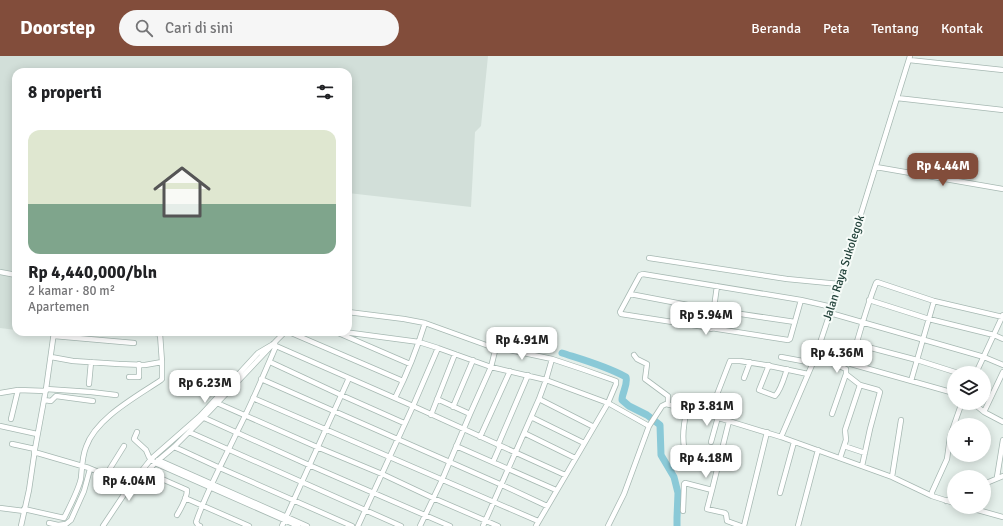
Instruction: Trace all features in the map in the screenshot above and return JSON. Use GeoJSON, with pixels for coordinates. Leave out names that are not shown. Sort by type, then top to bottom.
{"type":"FeatureCollection","features":[{"type":"Feature","properties":{"kind":"street"},"geometry":{"type":"LineString","coordinates":[[910,58],[1003,70]]}},
{"type":"Feature","properties":{"kind":"street","name":"Jalan Raya Sukolegok"},"geometry":{"type":"LineString","coordinates":[[781,437],[815,358],[910,58]]}},
{"type":"Feature","properties":{"kind":"street"},"geometry":{"type":"LineString","coordinates":[[897,98],[1003,110]]}},
{"type":"Feature","properties":{"kind":"street"},"geometry":{"type":"LineString","coordinates":[[876,168],[1003,189]]}},
{"type":"Feature","properties":{"kind":"street"},"geometry":{"type":"LineString","coordinates":[[649,258],[787,279],[839,284]]}},
{"type":"Feature","properties":{"kind":"street"},"geometry":{"type":"LineString","coordinates":[[0,272],[12,274]]}},
{"type":"Feature","properties":{"kind":"street"},"geometry":{"type":"LineString","coordinates":[[801,300],[790,340],[621,314],[620,312],[640,275],[642,274],[801,300],[832,307]]}},
{"type":"Feature","properties":{"kind":"street"},"geometry":{"type":"LineString","coordinates":[[947,391],[852,364],[851,362],[869,300],[877,282],[934,301],[1003,316],[980,366]]}},
{"type":"Feature","properties":{"kind":"street"},"geometry":{"type":"LineString","coordinates":[[711,328],[717,286]]}},
{"type":"Feature","properties":{"kind":"street"},"geometry":{"type":"LineString","coordinates":[[630,294],[714,310],[795,322]]}},
{"type":"Feature","properties":{"kind":"street"},"geometry":{"type":"LineString","coordinates":[[869,300],[929,319],[994,335],[1003,339]]}},
{"type":"Feature","properties":{"kind":"street"},"geometry":{"type":"LineString","coordinates":[[911,381],[934,301]]}},
{"type":"Feature","properties":{"kind":"street"},"geometry":{"type":"LineString","coordinates":[[253,398],[494,503],[537,524],[608,403],[616,384],[615,381],[552,360],[486,345],[425,323],[352,313]]}},
{"type":"Feature","properties":{"kind":"street"},"geometry":{"type":"LineString","coordinates":[[830,313],[984,358],[1003,365]]}},
{"type":"Feature","properties":{"kind":"street"},"geometry":{"type":"LineString","coordinates":[[395,398],[419,342],[425,323]]}},
{"type":"Feature","properties":{"kind":"street"},"geometry":{"type":"LineString","coordinates":[[352,333],[419,342],[491,367],[546,380],[608,403],[649,426]]}},
{"type":"Feature","properties":{"kind":"street"},"geometry":{"type":"LineString","coordinates":[[21,526],[29,490],[37,434],[42,415],[54,336]]}},
{"type":"Feature","properties":{"kind":"street"},"geometry":{"type":"LineString","coordinates":[[72,336],[134,343]]}},
{"type":"Feature","properties":{"kind":"street"},"geometry":{"type":"LineString","coordinates":[[0,508],[24,510],[64,518],[78,487],[86,447],[93,433],[114,412],[162,379],[160,336]]}},
{"type":"Feature","properties":{"kind":"street"},"geometry":{"type":"LineString","coordinates":[[103,526],[130,487],[154,461],[217,403],[281,336]]}},
{"type":"Feature","properties":{"kind":"street"},"geometry":{"type":"LineString","coordinates":[[298,336],[403,381]]}},
{"type":"Feature","properties":{"kind":"street"},"geometry":{"type":"LineString","coordinates":[[345,336],[410,364]]}},
{"type":"Feature","properties":{"kind":"street"},"geometry":{"type":"LineString","coordinates":[[200,526],[196,522],[270,362],[274,344]]}},
{"type":"Feature","properties":{"kind":"street"},"geometry":{"type":"LineString","coordinates":[[274,344],[565,476]]}},
{"type":"Feature","properties":{"kind":"street"},"geometry":{"type":"LineString","coordinates":[[154,461],[174,447],[189,432],[258,353],[274,344]]}},
{"type":"Feature","properties":{"kind":"street"},"geometry":{"type":"LineString","coordinates":[[856,344],[947,370]]}},
{"type":"Feature","properties":{"kind":"street"},"geometry":{"type":"LineString","coordinates":[[420,526],[442,480],[491,367],[496,347]]}},
{"type":"Feature","properties":{"kind":"street"},"geometry":{"type":"LineString","coordinates":[[358,526],[438,348]]}},
{"type":"Feature","properties":{"kind":"street"},"geometry":{"type":"LineString","coordinates":[[430,415],[455,354]]}},
{"type":"Feature","properties":{"kind":"street"},"geometry":{"type":"LineString","coordinates":[[634,355],[637,360],[647,364],[645,379],[668,396],[668,404]]}},
{"type":"Feature","properties":{"kind":"street"},"geometry":{"type":"LineString","coordinates":[[51,357],[73,361],[145,365],[162,362]]}},
{"type":"Feature","properties":{"kind":"street"},"geometry":{"type":"LineString","coordinates":[[781,357],[813,363]]}},
{"type":"Feature","properties":{"kind":"street"},"geometry":{"type":"LineString","coordinates":[[815,358],[846,369],[846,374],[832,414]]}},
{"type":"Feature","properties":{"kind":"street"},"geometry":{"type":"LineString","coordinates":[[454,406],[473,360]]}},
{"type":"Feature","properties":{"kind":"street"},"geometry":{"type":"LineString","coordinates":[[483,526],[539,399],[552,360]]}},
{"type":"Feature","properties":{"kind":"street"},"geometry":{"type":"LineString","coordinates":[[709,415],[729,362],[732,360],[769,365],[808,374]]}},
{"type":"Feature","properties":{"kind":"street"},"geometry":{"type":"LineString","coordinates":[[89,384],[91,362]]}},
{"type":"Feature","properties":{"kind":"street"},"geometry":{"type":"LineString","coordinates":[[270,362],[404,423]]}},
{"type":"Feature","properties":{"kind":"street"},"geometry":{"type":"LineString","coordinates":[[744,378],[750,362]]}},
{"type":"Feature","properties":{"kind":"street"},"geometry":{"type":"LineString","coordinates":[[129,377],[138,377],[139,364]]}},
{"type":"Feature","properties":{"kind":"street"},"geometry":{"type":"LineString","coordinates":[[769,365],[759,390],[775,396],[780,388],[787,369]]}},
{"type":"Feature","properties":{"kind":"street"},"geometry":{"type":"LineString","coordinates":[[480,437],[510,372]]}},
{"type":"Feature","properties":{"kind":"street"},"geometry":{"type":"LineString","coordinates":[[984,412],[1003,372]]}},
{"type":"Feature","properties":{"kind":"street"},"geometry":{"type":"LineString","coordinates":[[846,374],[860,385],[878,390],[880,394],[862,466]]}},
{"type":"Feature","properties":{"kind":"street"},"geometry":{"type":"LineString","coordinates":[[493,462],[528,375]]}},
{"type":"Feature","properties":{"kind":"street"},"geometry":{"type":"LineString","coordinates":[[282,526],[349,378]]}},
{"type":"Feature","properties":{"kind":"street"},"geometry":{"type":"LineString","coordinates":[[262,379],[333,412],[398,439],[547,506]]}},
{"type":"Feature","properties":{"kind":"street"},"geometry":{"type":"LineString","coordinates":[[840,458],[846,440],[846,430],[860,385]]}},
{"type":"Feature","properties":{"kind":"street"},"geometry":{"type":"LineString","coordinates":[[12,419],[18,390]]}},
{"type":"Feature","properties":{"kind":"street"},"geometry":{"type":"LineString","coordinates":[[0,394],[18,390],[46,390],[116,395]]}},
{"type":"Feature","properties":{"kind":"street"},"geometry":{"type":"LineString","coordinates":[[44,400],[50,401],[56,396],[93,401]]}},
{"type":"Feature","properties":{"kind":"street"},"geometry":{"type":"LineString","coordinates":[[437,399],[470,414]]}},
{"type":"Feature","properties":{"kind":"street"},"geometry":{"type":"LineString","coordinates":[[539,399],[594,427]]}},
{"type":"Feature","properties":{"kind":"street"},"geometry":{"type":"LineString","coordinates":[[217,403],[498,526]]}},
{"type":"Feature","properties":{"kind":"street"},"geometry":{"type":"LineString","coordinates":[[608,526],[624,494],[649,426],[663,405],[668,404],[687,408],[767,432],[892,477],[946,501]]}},
{"type":"Feature","properties":{"kind":"street"},"geometry":{"type":"LineString","coordinates":[[687,408],[683,432],[687,464]]}},
{"type":"Feature","properties":{"kind":"street"},"geometry":{"type":"LineString","coordinates":[[982,410],[1003,422]]}},
{"type":"Feature","properties":{"kind":"street"},"geometry":{"type":"LineString","coordinates":[[202,416],[309,465],[450,526]]}},
{"type":"Feature","properties":{"kind":"street"},"geometry":{"type":"LineString","coordinates":[[531,417],[584,443]]}},
{"type":"Feature","properties":{"kind":"street"},"geometry":{"type":"LineString","coordinates":[[711,442],[718,417]]}},
{"type":"Feature","properties":{"kind":"street"},"geometry":{"type":"LineString","coordinates":[[892,477],[901,420]]}},
{"type":"Feature","properties":{"kind":"street"},"geometry":{"type":"LineString","coordinates":[[729,421],[707,509],[725,513],[727,521],[734,525],[740,526]]}},
{"type":"Feature","properties":{"kind":"street"},"geometry":{"type":"LineString","coordinates":[[0,426],[37,434]]}},
{"type":"Feature","properties":{"kind":"street"},"geometry":{"type":"LineString","coordinates":[[137,432],[134,439],[146,450],[154,461],[212,485],[298,526]]}},
{"type":"Feature","properties":{"kind":"street"},"geometry":{"type":"LineString","coordinates":[[189,432],[401,526]]}},
{"type":"Feature","properties":{"kind":"street"},"geometry":{"type":"LineString","coordinates":[[744,526],[767,432]]}},
{"type":"Feature","properties":{"kind":"street"},"geometry":{"type":"LineString","coordinates":[[524,433],[575,458]]}},
{"type":"Feature","properties":{"kind":"street"},"geometry":{"type":"LineString","coordinates":[[997,477],[1003,440]]}},
{"type":"Feature","properties":{"kind":"street"},"geometry":{"type":"LineString","coordinates":[[780,493],[794,442]]}},
{"type":"Feature","properties":{"kind":"street"},"geometry":{"type":"LineString","coordinates":[[12,444],[82,466],[106,475],[130,487]]}},
{"type":"Feature","properties":{"kind":"street"},"geometry":{"type":"LineString","coordinates":[[106,475],[124,446]]}},
{"type":"Feature","properties":{"kind":"street"},"geometry":{"type":"LineString","coordinates":[[456,446],[556,490]]}},
{"type":"Feature","properties":{"kind":"street"},"geometry":{"type":"LineString","coordinates":[[844,446],[865,453]]}},
{"type":"Feature","properties":{"kind":"street"},"geometry":{"type":"LineString","coordinates":[[174,447],[352,526]]}},
{"type":"Feature","properties":{"kind":"street"},"geometry":{"type":"LineString","coordinates":[[798,526],[818,450]]}},
{"type":"Feature","properties":{"kind":"street"},"geometry":{"type":"LineString","coordinates":[[932,496],[932,492],[947,454]]}},
{"type":"Feature","properties":{"kind":"street"},"geometry":{"type":"LineString","coordinates":[[49,523],[58,525],[66,524],[71,520],[84,491],[90,469]]}},
{"type":"Feature","properties":{"kind":"street"},"geometry":{"type":"LineString","coordinates":[[145,471],[186,489],[187,492],[177,516]]}},
{"type":"Feature","properties":{"kind":"street"},"geometry":{"type":"LineString","coordinates":[[991,480],[1003,476]]}},
{"type":"Feature","properties":{"kind":"street"},"geometry":{"type":"LineString","coordinates":[[683,511],[685,483],[712,490]]}},
{"type":"Feature","properties":{"kind":"street"},"geometry":{"type":"LineString","coordinates":[[185,498],[249,526]]}},
{"type":"Feature","properties":{"kind":"street"},"geometry":{"type":"LineString","coordinates":[[991,514],[1003,517]]}},
{"type":"Feature","properties":{"kind":"street"},"geometry":{"type":"LineString","coordinates":[[286,519],[307,526]]}},
{"type":"Feature","properties":{"kind":"shaded area"},"geometry":{"type":"Polygon","coordinates":[[[0,56],[488,56],[481,126],[475,132],[471,207],[352,193],[352,68],[12,68],[12,330],[0,328],[0,56]]]}},
{"type":"Feature","properties":{"kind":"waterway"},"geometry":{"type":"LineString","coordinates":[[562,353],[603,366],[626,377],[622,400],[629,406],[647,415],[660,425],[661,455],[674,477],[678,493],[677,526]]}}]}
